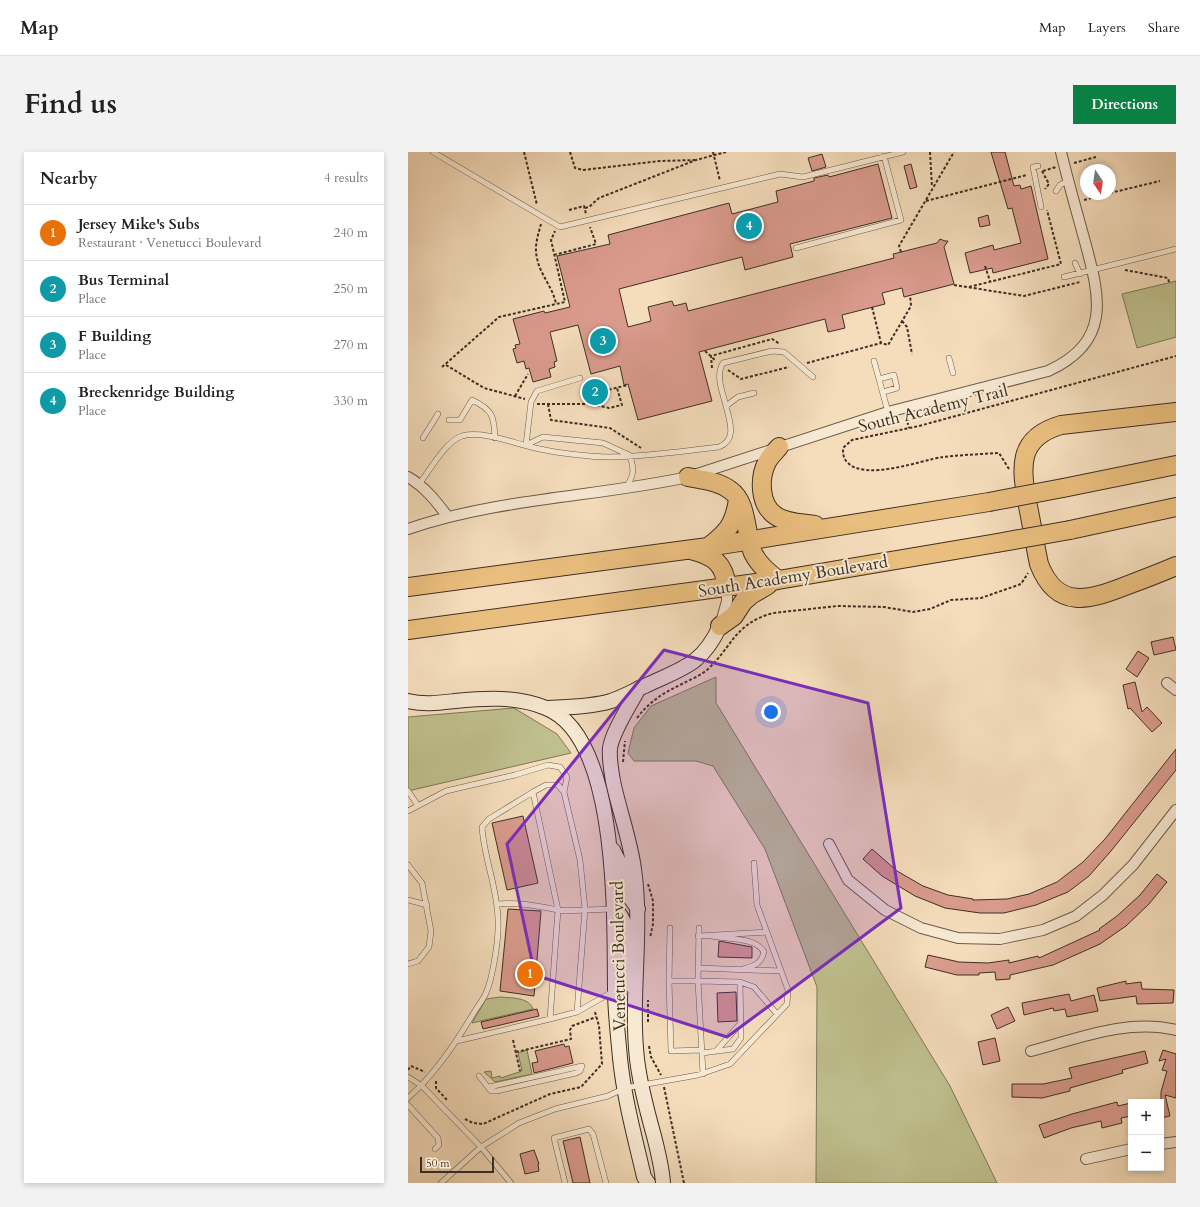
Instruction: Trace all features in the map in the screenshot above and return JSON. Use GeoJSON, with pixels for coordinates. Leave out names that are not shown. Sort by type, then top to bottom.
{"type":"FeatureCollection","features":[{"type":"Feature","properties":{"kind":"highway"},"geometry":{"type":"LineString","coordinates":[[1176,412],[1061,425],[1050,428],[1031,443],[1025,453],[1022,475],[1039,564],[1043,575],[1058,592],[1078,598],[1098,597],[1176,566]]}},
{"type":"Feature","properties":{"kind":"highway"},"geometry":{"type":"LineString","coordinates":[[779,447],[768,461],[763,473],[763,496],[767,506],[775,516],[787,520],[832,527]]}},
{"type":"Feature","properties":{"kind":"highway"},"geometry":{"type":"LineString","coordinates":[[412,585],[688,549],[832,527],[989,502],[1176,465]]}},
{"type":"Feature","properties":{"kind":"highway"},"geometry":{"type":"LineString","coordinates":[[688,477],[718,484],[731,490],[738,499],[743,512],[749,540],[760,564],[778,580],[751,595],[743,602],[734,616],[720,626]]}},
{"type":"Feature","properties":{"kind":"highway"},"geometry":{"type":"LineString","coordinates":[[708,546],[721,537],[730,527],[735,517],[738,499]]}},
{"type":"Feature","properties":{"kind":"highway","name":"South Academy Boulevard"},"geometry":{"type":"LineString","coordinates":[[408,630],[778,580],[1070,530],[1176,507]]}},
{"type":"Feature","properties":{"kind":"highway"},"geometry":{"type":"LineString","coordinates":[[688,549],[714,559],[725,574],[727,587]]}},
{"type":"Feature","properties":{"kind":"street"},"geometry":{"type":"LineString","coordinates":[[408,529],[448,517],[509,505],[626,488],[688,477],[888,412],[1048,371],[1061,365],[1081,347],[1095,322],[1098,309],[1098,295],[1061,152]]}},
{"type":"Feature","properties":{"kind":"street"},"geometry":{"type":"LineString","coordinates":[[408,477],[420,483],[448,517]]}},
{"type":"Feature","properties":{"kind":"street"},"geometry":{"type":"LineString","coordinates":[[548,708],[574,707],[611,701],[681,670],[696,660],[712,644],[720,626],[727,601],[727,587]]}},
{"type":"Feature","properties":{"kind":"street"},"geometry":{"type":"LineString","coordinates":[[1167,683],[1176,690]]}},
{"type":"Feature","properties":{"kind":"street","name":"Venetucci Boulevard"},"geometry":{"type":"LineString","coordinates":[[639,688],[613,738],[610,747],[610,761],[616,797],[633,861],[638,909],[641,993],[637,1059],[662,1171],[662,1183]]}},
{"type":"Feature","properties":{"kind":"street","name":"Venetucci Boulevard"},"geometry":{"type":"LineString","coordinates":[[408,701],[423,705],[482,699],[508,699],[528,702],[548,708],[564,721],[585,746],[594,771],[609,844],[615,909],[615,991],[620,1061],[644,1177],[648,1183]]}},
{"type":"Feature","properties":{"kind":"street"},"geometry":{"type":"LineString","coordinates":[[829,844],[848,880],[885,910],[921,928],[958,938],[1000,939],[1043,930],[1076,916],[1103,895],[1133,865],[1176,810]]}},
{"type":"Feature","properties":{"kind":"street"},"geometry":{"type":"LineString","coordinates":[[609,844],[619,862],[627,893],[638,909]]}},
{"type":"Feature","properties":{"kind":"street"},"geometry":{"type":"LineString","coordinates":[[615,909],[622,914],[625,924],[626,970],[641,993]]}},
{"type":"Feature","properties":{"kind":"street"},"geometry":{"type":"LineString","coordinates":[[1031,1051],[1108,1031],[1134,1027],[1163,1027],[1176,1030]]}},
{"type":"Feature","properties":{"kind":"street"},"geometry":{"type":"LineString","coordinates":[[1164,1144],[1176,1142]]}},
{"type":"Feature","properties":{"kind":"street"},"geometry":{"type":"LineString","coordinates":[[1086,1160],[1128,1150]]}},
{"type":"Feature","properties":{"kind":"lane"},"geometry":{"type":"LineString","coordinates":[[433,152],[560,227],[780,174],[803,176],[903,152]]}},
{"type":"Feature","properties":{"kind":"lane"},"geometry":{"type":"LineString","coordinates":[[796,248],[901,220],[884,156]]}},
{"type":"Feature","properties":{"kind":"lane"},"geometry":{"type":"LineString","coordinates":[[1038,166],[1033,167],[1044,206]]}},
{"type":"Feature","properties":{"kind":"lane"},"geometry":{"type":"LineString","coordinates":[[1056,191],[1060,185],[1068,181]]}},
{"type":"Feature","properties":{"kind":"lane"},"geometry":{"type":"LineString","coordinates":[[1064,277],[1176,249]]}},
{"type":"Feature","properties":{"kind":"lane"},"geometry":{"type":"LineString","coordinates":[[1075,263],[1080,274]]}},
{"type":"Feature","properties":{"kind":"lane"},"geometry":{"type":"LineString","coordinates":[[420,483],[455,439],[463,436],[476,435],[540,449],[609,457],[719,447],[726,444],[730,438],[731,431],[719,378],[719,370],[723,363],[772,351],[779,351],[784,352],[800,364],[813,377]]}},
{"type":"Feature","properties":{"kind":"lane"},"geometry":{"type":"LineString","coordinates":[[949,358],[953,373]]}},
{"type":"Feature","properties":{"kind":"lane"},"geometry":{"type":"LineString","coordinates":[[874,361],[888,412]]}},
{"type":"Feature","properties":{"kind":"lane"},"geometry":{"type":"LineString","coordinates":[[879,379],[894,375],[897,388],[882,392]]}},
{"type":"Feature","properties":{"kind":"lane"},"geometry":{"type":"LineString","coordinates":[[526,445],[531,402],[537,391],[580,378]]}},
{"type":"Feature","properties":{"kind":"lane"},"geometry":{"type":"LineString","coordinates":[[726,406],[738,397],[754,392]]}},
{"type":"Feature","properties":{"kind":"lane"},"geometry":{"type":"LineString","coordinates":[[450,420],[460,420],[472,400],[483,405],[491,413],[494,421],[495,438]]}},
{"type":"Feature","properties":{"kind":"lane"},"geometry":{"type":"LineString","coordinates":[[423,438],[438,414]]}},
{"type":"Feature","properties":{"kind":"lane"},"geometry":{"type":"LineString","coordinates":[[526,445],[543,437],[603,443],[629,455],[632,461],[633,474],[626,488]]}},
{"type":"Feature","properties":{"kind":"lane"},"geometry":{"type":"LineString","coordinates":[[408,813],[418,804],[446,791],[515,775],[548,765],[560,767],[567,777],[564,792],[580,860],[585,909],[578,1012]]}},
{"type":"Feature","properties":{"kind":"lane"},"geometry":{"type":"LineString","coordinates":[[408,1098],[422,1086],[457,1041],[488,986],[498,922],[497,904],[483,842],[482,828],[489,819],[546,785],[558,785],[564,792]]}},
{"type":"Feature","properties":{"kind":"lane"},"geometry":{"type":"LineString","coordinates":[[408,791],[418,804]]}},
{"type":"Feature","properties":{"kind":"lane"},"geometry":{"type":"LineString","coordinates":[[532,792],[558,910],[550,1019]]}},
{"type":"Feature","properties":{"kind":"lane"},"geometry":{"type":"LineString","coordinates":[[442,1183],[481,1147],[519,1123],[555,1109],[608,1096],[625,1088],[703,1074],[730,1064],[787,1004],[788,990],[757,905],[754,863]]}},
{"type":"Feature","properties":{"kind":"lane"},"geometry":{"type":"LineString","coordinates":[[408,865],[422,883],[431,931],[428,947],[418,960],[408,964]]}},
{"type":"Feature","properties":{"kind":"lane"},"geometry":{"type":"LineString","coordinates":[[408,900],[427,906]]}},
{"type":"Feature","properties":{"kind":"lane"},"geometry":{"type":"LineString","coordinates":[[497,904],[509,903],[536,905],[558,910],[615,909]]}},
{"type":"Feature","properties":{"kind":"lane"},"geometry":{"type":"LineString","coordinates":[[670,928],[669,981],[671,1051],[727,1051],[737,1045],[741,1038],[740,982]]}},
{"type":"Feature","properties":{"kind":"lane"},"geometry":{"type":"LineString","coordinates":[[698,928],[698,981],[703,1074]]}},
{"type":"Feature","properties":{"kind":"lane"},"geometry":{"type":"LineString","coordinates":[[698,936],[767,932]]}},
{"type":"Feature","properties":{"kind":"lane"},"geometry":{"type":"LineString","coordinates":[[707,935],[719,938],[749,941],[760,945],[764,952],[762,959],[756,965],[743,969]]}},
{"type":"Feature","properties":{"kind":"lane"},"geometry":{"type":"LineString","coordinates":[[698,968],[781,971]]}},
{"type":"Feature","properties":{"kind":"lane"},"geometry":{"type":"LineString","coordinates":[[669,981],[740,982],[754,987],[777,1014]]}},
{"type":"Feature","properties":{"kind":"lane"},"geometry":{"type":"LineString","coordinates":[[457,1041],[578,1012],[615,991]]}},
{"type":"Feature","properties":{"kind":"lane"},"geometry":{"type":"LineString","coordinates":[[716,1051],[740,1024]]}},
{"type":"Feature","properties":{"kind":"lane"},"geometry":{"type":"LineString","coordinates":[[479,1076],[492,1091],[497,1091],[576,1073],[580,1071],[582,1066]]}},
{"type":"Feature","properties":{"kind":"lane"},"geometry":{"type":"LineString","coordinates":[[408,1077],[422,1086],[481,1147],[511,1183]]}},
{"type":"Feature","properties":{"kind":"lane"},"geometry":{"type":"LineString","coordinates":[[408,1105],[438,1138],[439,1145],[435,1149]]}},
{"type":"Feature","properties":{"kind":"lane"},"geometry":{"type":"LineString","coordinates":[[565,1183],[554,1138],[589,1129],[593,1134],[606,1183]]}},
{"type":"Feature","properties":{"kind":"path"},"geometry":{"type":"LineString","coordinates":[[442,366],[499,318],[565,302],[550,240],[556,230],[545,218],[538,207],[524,152]]}},
{"type":"Feature","properties":{"kind":"path"},"geometry":{"type":"LineString","coordinates":[[570,152],[575,168],[583,170],[660,161],[696,160]]}},
{"type":"Feature","properties":{"kind":"path"},"geometry":{"type":"LineString","coordinates":[[569,210],[584,206],[585,208],[589,207],[599,198],[713,153],[726,152]]}},
{"type":"Feature","properties":{"kind":"path"},"geometry":{"type":"LineString","coordinates":[[930,152],[932,188]]}},
{"type":"Feature","properties":{"kind":"path"},"geometry":{"type":"LineString","coordinates":[[901,252],[899,246],[954,152]]}},
{"type":"Feature","properties":{"kind":"path"},"geometry":{"type":"LineString","coordinates":[[713,153],[718,174]]}},
{"type":"Feature","properties":{"kind":"path"},"geometry":{"type":"LineString","coordinates":[[1070,164],[1096,157]]}},
{"type":"Feature","properties":{"kind":"path"},"geometry":{"type":"LineString","coordinates":[[926,201],[1059,166]]}},
{"type":"Feature","properties":{"kind":"path"},"geometry":{"type":"LineString","coordinates":[[1042,171],[1048,184],[1043,192]]}},
{"type":"Feature","properties":{"kind":"path"},"geometry":{"type":"LineString","coordinates":[[1116,191],[1160,180]]}},
{"type":"Feature","properties":{"kind":"path"},"geometry":{"type":"LineString","coordinates":[[1074,202],[1082,200]]}},
{"type":"Feature","properties":{"kind":"path"},"geometry":{"type":"LineString","coordinates":[[968,287],[1061,264],[1044,206]]}},
{"type":"Feature","properties":{"kind":"path"},"geometry":{"type":"LineString","coordinates":[[554,255],[596,244],[585,208]]}},
{"type":"Feature","properties":{"kind":"path"},"geometry":{"type":"LineString","coordinates":[[545,218],[536,245],[536,257],[554,295],[556,304]]}},
{"type":"Feature","properties":{"kind":"path"},"geometry":{"type":"LineString","coordinates":[[985,266],[990,281]]}},
{"type":"Feature","properties":{"kind":"path"},"geometry":{"type":"LineString","coordinates":[[741,379],[881,342],[888,345],[911,306],[910,295]]}},
{"type":"Feature","properties":{"kind":"path"},"geometry":{"type":"LineString","coordinates":[[872,307],[881,342]]}},
{"type":"Feature","properties":{"kind":"path"},"geometry":{"type":"LineString","coordinates":[[902,321],[907,327],[912,354]]}},
{"type":"Feature","properties":{"kind":"path"},"geometry":{"type":"LineString","coordinates":[[713,370],[711,356],[772,339],[784,347]]}},
{"type":"Feature","properties":{"kind":"path","name":"South Academy Trail"},"geometry":{"type":"LineString","coordinates":[[1010,474],[1009,467],[999,453],[942,457],[888,469],[863,470],[848,464],[844,458],[843,448],[852,440],[919,426],[1176,356]]}},
{"type":"Feature","properties":{"kind":"path"},"geometry":{"type":"LineString","coordinates":[[802,358],[808,362]]}},
{"type":"Feature","properties":{"kind":"path"},"geometry":{"type":"LineString","coordinates":[[446,364],[484,388],[526,400]]}},
{"type":"Feature","properties":{"kind":"path"},"geometry":{"type":"LineString","coordinates":[[515,396],[528,374]]}},
{"type":"Feature","properties":{"kind":"path"},"geometry":{"type":"LineString","coordinates":[[599,392],[628,385]]}},
{"type":"Feature","properties":{"kind":"path"},"geometry":{"type":"LineString","coordinates":[[536,404],[593,404],[608,408],[622,405],[617,388]]}},
{"type":"Feature","properties":{"kind":"path"},"geometry":{"type":"LineString","coordinates":[[548,404],[551,420],[610,428],[642,449]]}},
{"type":"Feature","properties":{"kind":"path"},"geometry":{"type":"LineString","coordinates":[[634,722],[647,705],[707,670],[743,627],[763,616],[773,613],[837,606],[884,607],[913,612],[930,609],[951,600],[981,598],[1021,584],[1028,574],[1027,567]]}},
{"type":"Feature","properties":{"kind":"path"},"geometry":{"type":"LineString","coordinates":[[623,763],[626,740]]}},
{"type":"Feature","properties":{"kind":"path"},"geometry":{"type":"LineString","coordinates":[[647,878],[653,901],[653,924],[650,942]]}},
{"type":"Feature","properties":{"kind":"path"},"geometry":{"type":"LineString","coordinates":[[641,993],[648,1029]]}},
{"type":"Feature","properties":{"kind":"path"},"geometry":{"type":"LineString","coordinates":[[516,1052],[571,1039],[570,1030],[572,1026],[587,1021],[592,1017],[596,1017]]}},
{"type":"Feature","properties":{"kind":"path"},"geometry":{"type":"LineString","coordinates":[[513,1040],[520,1071]]}},
{"type":"Feature","properties":{"kind":"path"},"geometry":{"type":"LineString","coordinates":[[648,1042],[651,1057],[660,1073],[684,1183]]}},
{"type":"Feature","properties":{"kind":"highlighted area"},"geometry":{"type":"Polygon","coordinates":[[[664,650],[868,703],[901,908],[727,1037],[535,975],[507,844],[664,650]]]}},
{"type":"Feature","properties":{"kind":"green space"},"geometry":{"type":"Polygon","coordinates":[[[1176,281],[1176,337],[1137,348],[1122,294],[1176,281]]]}},
{"type":"Feature","properties":{"kind":"green space"},"geometry":{"type":"Polygon","coordinates":[[[716,677],[716,703],[950,1086],[997,1183],[816,1183],[817,987],[765,849],[713,766],[696,761],[634,761],[628,753],[634,728],[651,706],[716,677]]]}},
{"type":"Feature","properties":{"kind":"green space"},"geometry":{"type":"Polygon","coordinates":[[[514,708],[557,734],[571,753],[408,791],[408,717],[514,708]]]}},
{"type":"Feature","properties":{"kind":"green space"},"geometry":{"type":"Polygon","coordinates":[[[500,997],[524,1000],[531,1005],[533,1009],[472,1023],[486,999],[500,997]]]}},
{"type":"Feature","properties":{"kind":"green space"},"geometry":{"type":"Polygon","coordinates":[[[527,1050],[532,1074],[495,1082],[484,1072],[491,1071],[492,1078],[500,1076],[501,1078],[522,1071],[518,1053],[527,1050]]]}},
{"type":"Feature","properties":{"kind":"building"},"geometry":{"type":"Polygon","coordinates":[[[991,152],[1005,152],[1014,186],[1020,185],[1021,189],[1031,186],[1048,259],[993,273],[992,268],[970,273],[965,253],[993,245],[994,250],[1021,243],[1012,208],[1008,209],[991,152]]]}},
{"type":"Feature","properties":{"kind":"building"},"geometry":{"type":"Polygon","coordinates":[[[822,154],[826,167],[812,171],[808,158],[822,154]]]}},
{"type":"Feature","properties":{"kind":"building"},"geometry":{"type":"Polygon","coordinates":[[[878,164],[892,218],[790,244],[793,257],[745,270],[742,257],[619,289],[628,327],[651,321],[648,307],[672,301],[674,306],[686,303],[688,311],[894,258],[893,254],[937,243],[940,239],[948,241],[944,247],[954,284],[904,297],[902,288],[882,293],[885,304],[842,315],[845,328],[828,332],[825,319],[699,352],[712,401],[638,420],[628,384],[624,385],[620,366],[591,374],[578,325],[550,332],[557,361],[554,362],[555,367],[549,369],[551,377],[533,382],[529,368],[526,369],[524,361],[517,363],[513,349],[516,348],[515,345],[520,344],[513,319],[544,311],[545,313],[570,307],[557,256],[610,244],[608,235],[729,203],[732,214],[778,202],[776,191],[814,181],[814,178],[828,175],[829,177],[878,164]]]}},
{"type":"Feature","properties":{"kind":"building"},"geometry":{"type":"Polygon","coordinates":[[[911,164],[917,187],[910,189],[904,166],[911,164]]]}},
{"type":"Feature","properties":{"kind":"building"},"geometry":{"type":"Polygon","coordinates":[[[988,215],[990,225],[980,227],[978,218],[988,215]]]}},
{"type":"Feature","properties":{"kind":"building"},"geometry":{"type":"Polygon","coordinates":[[[1173,637],[1176,650],[1154,655],[1151,642],[1173,637]]]}},
{"type":"Feature","properties":{"kind":"building"},"geometry":{"type":"Polygon","coordinates":[[[1138,651],[1149,658],[1137,677],[1126,669],[1138,651]]]}},
{"type":"Feature","properties":{"kind":"building"},"geometry":{"type":"Polygon","coordinates":[[[1135,682],[1142,712],[1147,707],[1162,723],[1152,732],[1130,708],[1128,709],[1123,685],[1135,682]]]}},
{"type":"Feature","properties":{"kind":"building"},"geometry":{"type":"Polygon","coordinates":[[[1176,749],[1176,770],[1089,876],[1068,892],[1036,905],[1004,913],[980,913],[945,908],[915,896],[882,876],[863,859],[872,849],[897,871],[923,886],[948,895],[973,900],[1007,899],[1029,894],[1057,882],[1083,862],[1105,839],[1176,749]]]}},
{"type":"Feature","properties":{"kind":"building"},"geometry":{"type":"Polygon","coordinates":[[[523,816],[538,883],[507,890],[492,823],[523,816]]]}},
{"type":"Feature","properties":{"kind":"building"},"geometry":{"type":"Polygon","coordinates":[[[1157,874],[1167,882],[1149,904],[1126,926],[1100,944],[1053,965],[1010,975],[1010,979],[996,980],[995,972],[979,973],[979,975],[957,975],[925,967],[928,955],[959,962],[988,963],[1009,960],[1009,963],[1038,956],[1039,958],[1100,930],[1099,929],[1117,916],[1140,895],[1157,874]]]}},
{"type":"Feature","properties":{"kind":"building"},"geometry":{"type":"Polygon","coordinates":[[[508,909],[541,911],[534,996],[500,991],[508,909]]]}},
{"type":"Feature","properties":{"kind":"building"},"geometry":{"type":"Polygon","coordinates":[[[719,941],[752,947],[752,958],[718,957],[719,941]]]}},
{"type":"Feature","properties":{"kind":"building"},"geometry":{"type":"Polygon","coordinates":[[[1126,981],[1126,984],[1141,982],[1142,989],[1174,990],[1173,1003],[1137,1004],[1136,996],[1100,1001],[1097,988],[1126,981]]]}},
{"type":"Feature","properties":{"kind":"building"},"geometry":{"type":"Polygon","coordinates":[[[736,992],[737,1021],[718,1022],[717,993],[736,992]]]}},
{"type":"Feature","properties":{"kind":"building"},"geometry":{"type":"Polygon","coordinates":[[[1069,994],[1071,1001],[1094,995],[1098,1011],[1067,1017],[1065,1009],[1054,1011],[1053,1008],[1024,1015],[1022,1003],[1069,994]]]}},
{"type":"Feature","properties":{"kind":"building"},"geometry":{"type":"Polygon","coordinates":[[[1008,1007],[1015,1021],[997,1029],[991,1015],[1008,1007]]]}},
{"type":"Feature","properties":{"kind":"building"},"geometry":{"type":"Polygon","coordinates":[[[537,1009],[539,1016],[483,1029],[481,1022],[537,1009]]]}},
{"type":"Feature","properties":{"kind":"building"},"geometry":{"type":"Polygon","coordinates":[[[995,1038],[1000,1061],[983,1065],[978,1042],[995,1038]]]}},
{"type":"Feature","properties":{"kind":"building"},"geometry":{"type":"Polygon","coordinates":[[[564,1044],[565,1047],[569,1046],[573,1063],[534,1073],[532,1063],[538,1062],[535,1051],[564,1044]]]}},
{"type":"Feature","properties":{"kind":"building"},"geometry":{"type":"Polygon","coordinates":[[[1163,1050],[1176,1054],[1176,1098],[1165,1095],[1170,1116],[1164,1117],[1164,1099],[1161,1099],[1161,1092],[1167,1071],[1162,1070],[1166,1059],[1159,1061],[1163,1050]]]}},
{"type":"Feature","properties":{"kind":"building"},"geometry":{"type":"Polygon","coordinates":[[[1145,1051],[1148,1063],[1122,1070],[1123,1073],[1070,1088],[1070,1091],[1042,1098],[1012,1097],[1012,1084],[1043,1084],[1072,1078],[1069,1068],[1145,1051]]]}},
{"type":"Feature","properties":{"kind":"building"},"geometry":{"type":"Polygon","coordinates":[[[1117,1102],[1118,1106],[1128,1104],[1128,1117],[1121,1118],[1122,1123],[1102,1128],[1101,1121],[1071,1128],[1044,1138],[1039,1125],[1072,1114],[1117,1102]]]}},
{"type":"Feature","properties":{"kind":"building"},"geometry":{"type":"Polygon","coordinates":[[[580,1137],[590,1183],[573,1183],[563,1141],[580,1137]]]}},
{"type":"Feature","properties":{"kind":"building"},"geometry":{"type":"Polygon","coordinates":[[[534,1150],[539,1164],[539,1171],[525,1174],[520,1154],[534,1150]]]}},
{"type":"Feature","properties":{"kind":"place","name":"Breckenridge Building"},"geometry":{"type":"Point","coordinates":[749,226]}},
{"type":"Feature","properties":{"kind":"place","name":"F Building"},"geometry":{"type":"Point","coordinates":[603,341]}},
{"type":"Feature","properties":{"kind":"place","name":"Bus Terminal"},"geometry":{"type":"Point","coordinates":[595,392]}},
{"type":"Feature","properties":{"kind":"place","name":"Jersey Mike's Subs"},"geometry":{"type":"Point","coordinates":[530,974]}}]}
